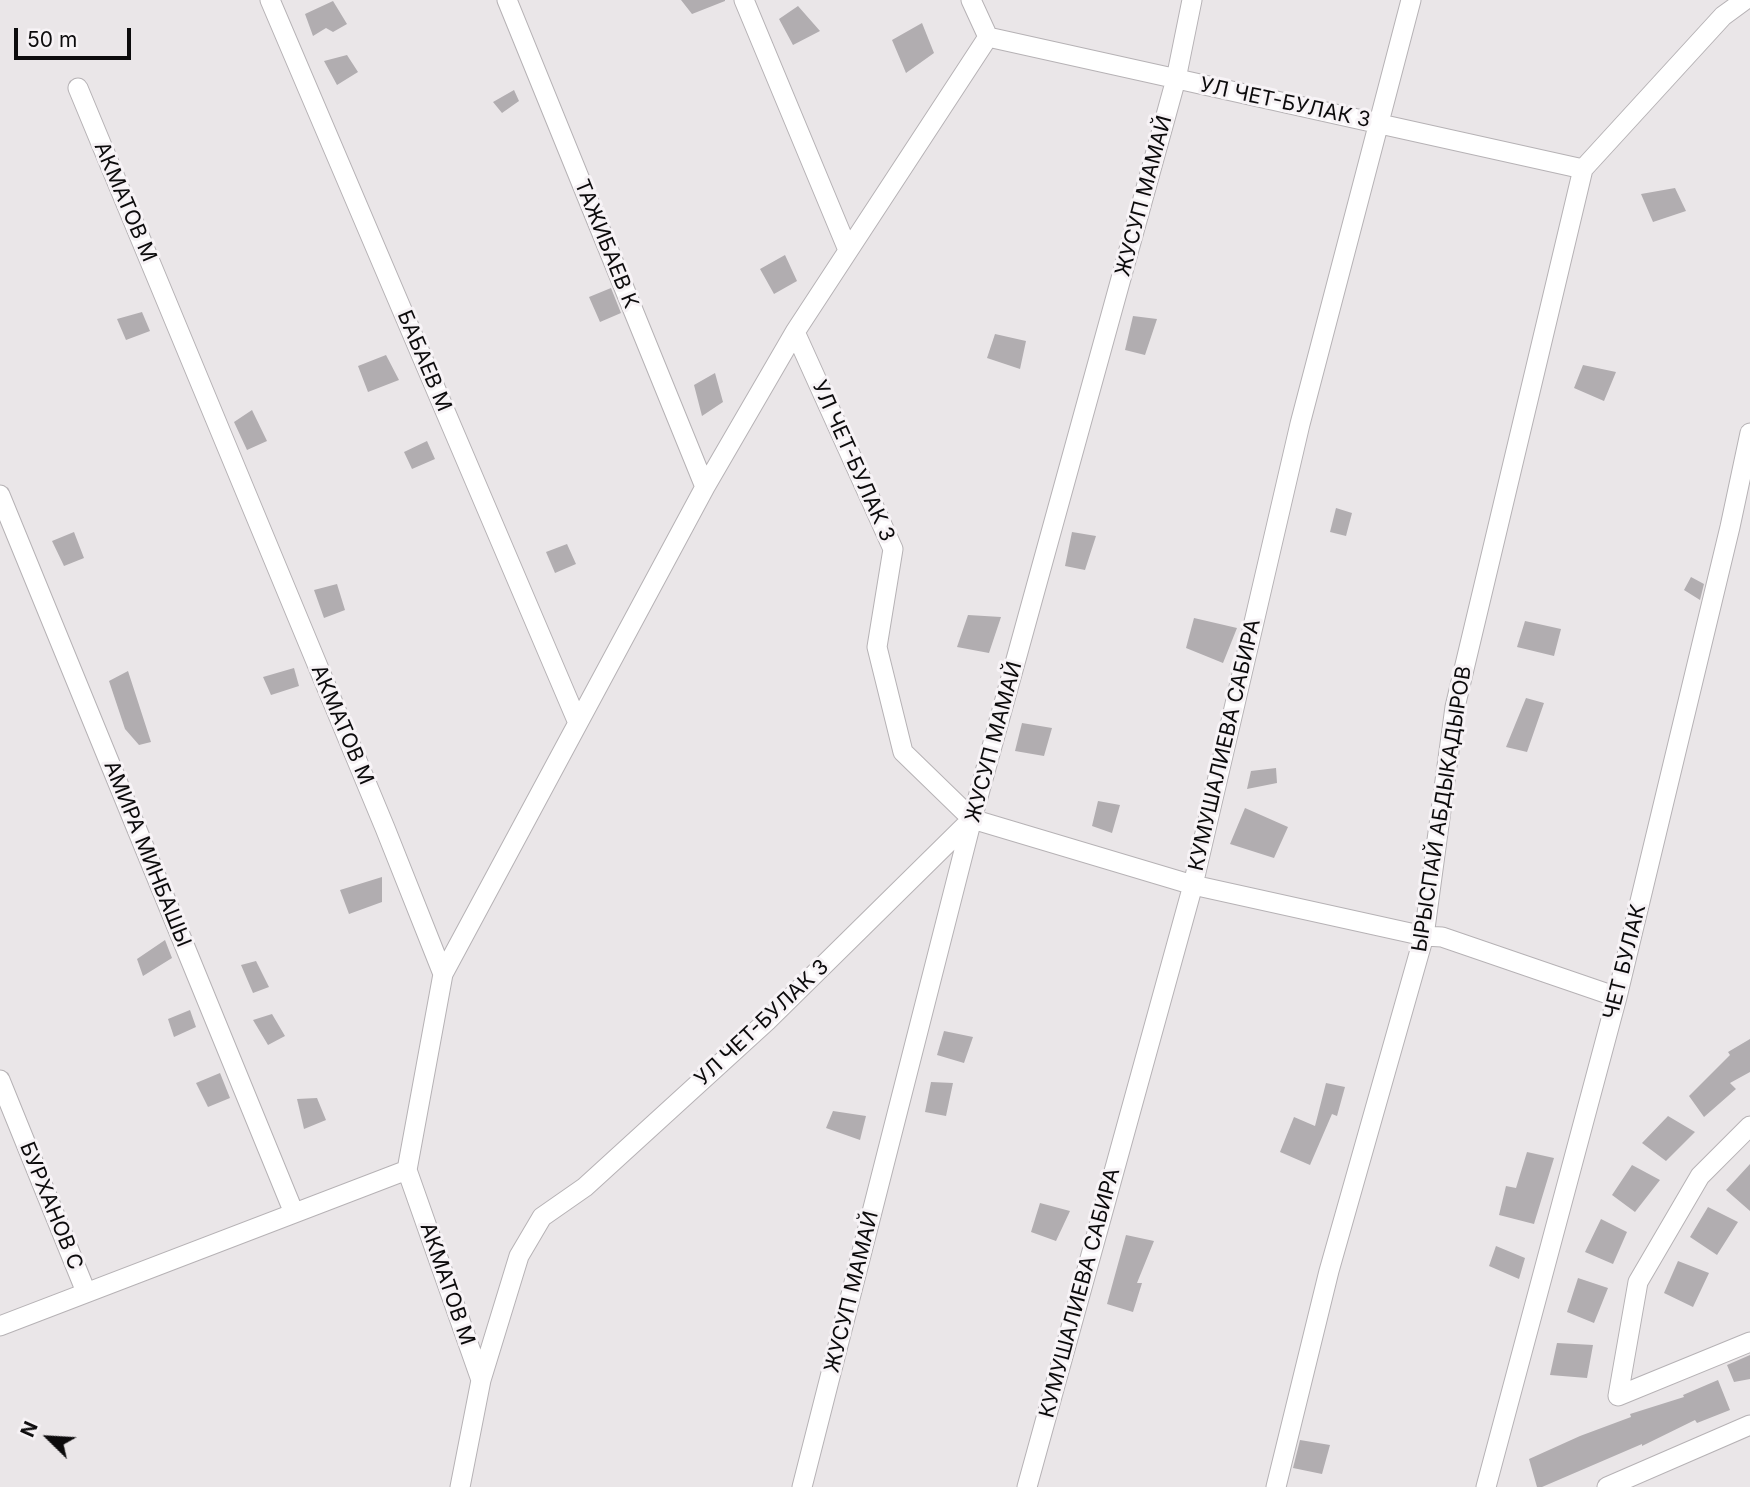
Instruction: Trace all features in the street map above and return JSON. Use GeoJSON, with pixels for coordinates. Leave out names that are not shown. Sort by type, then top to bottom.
{"type":"FeatureCollection","features":[{"type":"Feature","properties":{"kind":"street","name":"БАБАЕВ М"},"geometry":{"type":"LineString","coordinates":[[270,0],[578,723]]}},
{"type":"Feature","properties":{"kind":"street","name":"ТАЖИБАЕВ К"},"geometry":{"type":"LineString","coordinates":[[507,0],[705,487]]}},
{"type":"Feature","properties":{"kind":"street"},"geometry":{"type":"LineString","coordinates":[[744,0],[848,250]]}},
{"type":"Feature","properties":{"kind":"street"},"geometry":{"type":"LineString","coordinates":[[443,974],[705,487],[795,332],[988,37],[971,0]]}},
{"type":"Feature","properties":{"kind":"street","name":"ЖУСУП МАМАЙ"},"geometry":{"type":"LineString","coordinates":[[803,1487],[972,819],[1177,79],[1192,0]]}},
{"type":"Feature","properties":{"kind":"street","name":"КУМУШАЛИЕВА САБИРА"},"geometry":{"type":"LineString","coordinates":[[1027,1487],[1193,886],[1300,424],[1410,0]]}},
{"type":"Feature","properties":{"kind":"street"},"geometry":{"type":"LineString","coordinates":[[1583,169],[1723,16],[1745,0]]}},
{"type":"Feature","properties":{"kind":"street","name":"УЛ ЧЕТ-БУЛАК 3"},"geometry":{"type":"LineString","coordinates":[[988,37],[1583,169]]}},
{"type":"Feature","properties":{"kind":"street","name":"АКМАТОВ М"},"geometry":{"type":"LineString","coordinates":[[78,88],[443,974],[407,1170],[481,1380]]}},
{"type":"Feature","properties":{"kind":"street","name":"ЫРЫСПАЙ АБДЫКАДЫРОВ"},"geometry":{"type":"LineString","coordinates":[[1276,1487],[1329,1271],[1424,936],[1455,707],[1583,169]]}},
{"type":"Feature","properties":{"kind":"street","name":"УЛ ЧЕТ-БУЛАК 3"},"geometry":{"type":"LineString","coordinates":[[460,1487],[481,1380],[519,1256],[542,1217],[586,1187],[767,1021],[972,819],[903,752],[877,648],[893,549],[795,332]]}},
{"type":"Feature","properties":{"kind":"street","name":"ЧЕТ БУЛАК"},"geometry":{"type":"LineString","coordinates":[[1486,1487],[1617,997],[1748,443]]}},
{"type":"Feature","properties":{"kind":"street","name":"АМИРА МИНБАШЫ"},"geometry":{"type":"LineString","coordinates":[[0,495],[294,1213]]}},
{"type":"Feature","properties":{"kind":"street"},"geometry":{"type":"LineString","coordinates":[[972,819],[1193,886],[1424,936],[1442,937],[1617,997]]}},
{"type":"Feature","properties":{"kind":"street","name":"БУРХАНОВ С"},"geometry":{"type":"LineString","coordinates":[[0,1080],[86,1292]]}},
{"type":"Feature","properties":{"kind":"street"},"geometry":{"type":"LineString","coordinates":[[1750,1126],[1700,1176],[1638,1282],[1618,1396],[1750,1342]]}},
{"type":"Feature","properties":{"kind":"street"},"geometry":{"type":"LineString","coordinates":[[0,1326],[407,1170]]}},
{"type":"Feature","properties":{"kind":"street"},"geometry":{"type":"LineString","coordinates":[[1608,1487],[1750,1425]]}},
{"type":"Feature","properties":{"kind":"building"},"geometry":{"type":"Polygon","coordinates":[[[681,0],[725,0],[725,1],[692,14],[681,0]]]}},
{"type":"Feature","properties":{"kind":"building"},"geometry":{"type":"Polygon","coordinates":[[[333,1],[347,24],[333,32],[326,28],[313,36],[305,14],[333,1]]]}},
{"type":"Feature","properties":{"kind":"building"},"geometry":{"type":"Polygon","coordinates":[[[798,6],[820,31],[793,45],[779,19],[798,6]]]}},
{"type":"Feature","properties":{"kind":"building"},"geometry":{"type":"Polygon","coordinates":[[[922,23],[934,53],[906,73],[892,40],[922,23]]]}},
{"type":"Feature","properties":{"kind":"building"},"geometry":{"type":"Polygon","coordinates":[[[347,55],[358,72],[337,85],[324,61],[347,55]]]}},
{"type":"Feature","properties":{"kind":"building"},"geometry":{"type":"Polygon","coordinates":[[[514,90],[519,101],[502,113],[493,102],[514,90]]]}},
{"type":"Feature","properties":{"kind":"building"},"geometry":{"type":"Polygon","coordinates":[[[1675,188],[1686,211],[1653,222],[1641,194],[1675,188]]]}},
{"type":"Feature","properties":{"kind":"building"},"geometry":{"type":"Polygon","coordinates":[[[785,255],[797,281],[774,294],[760,269],[785,255]]]}},
{"type":"Feature","properties":{"kind":"building"},"geometry":{"type":"Polygon","coordinates":[[[611,288],[621,313],[600,322],[589,297],[611,288]]]}},
{"type":"Feature","properties":{"kind":"building"},"geometry":{"type":"Polygon","coordinates":[[[142,312],[150,331],[126,340],[117,319],[142,312]]]}},
{"type":"Feature","properties":{"kind":"building"},"geometry":{"type":"Polygon","coordinates":[[[1133,316],[1157,319],[1145,355],[1125,350],[1133,316]]]}},
{"type":"Feature","properties":{"kind":"building"},"geometry":{"type":"Polygon","coordinates":[[[995,334],[1026,341],[1020,369],[987,358],[995,334]]]}},
{"type":"Feature","properties":{"kind":"building"},"geometry":{"type":"Polygon","coordinates":[[[386,355],[399,380],[368,392],[358,366],[386,355]]]}},
{"type":"Feature","properties":{"kind":"building"},"geometry":{"type":"Polygon","coordinates":[[[1583,365],[1616,372],[1604,401],[1574,388],[1583,365]]]}},
{"type":"Feature","properties":{"kind":"building"},"geometry":{"type":"Polygon","coordinates":[[[715,373],[723,402],[702,416],[694,385],[715,373]]]}},
{"type":"Feature","properties":{"kind":"building"},"geometry":{"type":"Polygon","coordinates":[[[252,410],[267,441],[247,450],[234,422],[252,410]]]}},
{"type":"Feature","properties":{"kind":"building"},"geometry":{"type":"Polygon","coordinates":[[[427,441],[435,459],[412,469],[404,452],[427,441]]]}},
{"type":"Feature","properties":{"kind":"building"},"geometry":{"type":"Polygon","coordinates":[[[1336,508],[1352,513],[1346,536],[1330,532],[1336,508]]]}},
{"type":"Feature","properties":{"kind":"building"},"geometry":{"type":"Polygon","coordinates":[[[74,532],[84,558],[64,566],[52,541],[74,532]]]}},
{"type":"Feature","properties":{"kind":"building"},"geometry":{"type":"Polygon","coordinates":[[[1072,532],[1096,536],[1085,570],[1065,566],[1072,532]]]}},
{"type":"Feature","properties":{"kind":"building"},"geometry":{"type":"Polygon","coordinates":[[[567,544],[576,564],[555,573],[546,552],[567,544]]]}},
{"type":"Feature","properties":{"kind":"building"},"geometry":{"type":"Polygon","coordinates":[[[1691,577],[1704,584],[1700,600],[1684,590],[1691,577]]]}},
{"type":"Feature","properties":{"kind":"building"},"geometry":{"type":"Polygon","coordinates":[[[337,584],[345,610],[324,618],[314,590],[337,584]]]}},
{"type":"Feature","properties":{"kind":"building"},"geometry":{"type":"Polygon","coordinates":[[[968,615],[1001,617],[989,653],[957,647],[968,615]]]}},
{"type":"Feature","properties":{"kind":"building"},"geometry":{"type":"Polygon","coordinates":[[[1194,618],[1237,628],[1223,663],[1186,648],[1194,618]]]}},
{"type":"Feature","properties":{"kind":"building"},"geometry":{"type":"Polygon","coordinates":[[[1525,621],[1561,629],[1554,656],[1517,647],[1525,621]]]}},
{"type":"Feature","properties":{"kind":"building"},"geometry":{"type":"Polygon","coordinates":[[[294,668],[299,686],[271,695],[263,677],[294,668]]]}},
{"type":"Feature","properties":{"kind":"building"},"geometry":{"type":"Polygon","coordinates":[[[128,671],[151,742],[139,745],[125,729],[109,681],[128,671]]]}},
{"type":"Feature","properties":{"kind":"building"},"geometry":{"type":"Polygon","coordinates":[[[1526,698],[1544,703],[1527,752],[1506,747],[1526,698]]]}},
{"type":"Feature","properties":{"kind":"building"},"geometry":{"type":"Polygon","coordinates":[[[1022,723],[1052,728],[1044,756],[1015,751],[1022,723]]]}},
{"type":"Feature","properties":{"kind":"building"},"geometry":{"type":"Polygon","coordinates":[[[1276,768],[1277,783],[1247,789],[1251,771],[1276,768]]]}},
{"type":"Feature","properties":{"kind":"building"},"geometry":{"type":"Polygon","coordinates":[[[1098,801],[1120,805],[1112,833],[1092,826],[1098,801]]]}},
{"type":"Feature","properties":{"kind":"building"},"geometry":{"type":"Polygon","coordinates":[[[1245,808],[1288,827],[1274,858],[1230,844],[1245,808]]]}},
{"type":"Feature","properties":{"kind":"building"},"geometry":{"type":"Polygon","coordinates":[[[382,877],[382,902],[349,914],[340,890],[382,877]]]}},
{"type":"Feature","properties":{"kind":"building"},"geometry":{"type":"Polygon","coordinates":[[[165,940],[172,958],[143,976],[137,959],[165,940]]]}},
{"type":"Feature","properties":{"kind":"building"},"geometry":{"type":"Polygon","coordinates":[[[256,961],[269,987],[253,993],[241,965],[256,961]]]}},
{"type":"Feature","properties":{"kind":"building"},"geometry":{"type":"Polygon","coordinates":[[[190,1010],[196,1027],[174,1037],[168,1019],[190,1010]]]}},
{"type":"Feature","properties":{"kind":"building"},"geometry":{"type":"Polygon","coordinates":[[[272,1014],[285,1036],[268,1045],[253,1020],[272,1014]]]}},
{"type":"Feature","properties":{"kind":"building"},"geometry":{"type":"Polygon","coordinates":[[[944,1031],[973,1037],[964,1063],[937,1055],[944,1031]]]}},
{"type":"Feature","properties":{"kind":"building"},"geometry":{"type":"Polygon","coordinates":[[[1750,1039],[1750,1072],[1730,1083],[1736,1089],[1704,1117],[1689,1096],[1730,1055],[1728,1052],[1750,1039]]]}},
{"type":"Feature","properties":{"kind":"building"},"geometry":{"type":"Polygon","coordinates":[[[220,1073],[230,1098],[208,1107],[196,1083],[220,1073]]]}},
{"type":"Feature","properties":{"kind":"building"},"geometry":{"type":"Polygon","coordinates":[[[931,1082],[953,1083],[946,1116],[925,1112],[931,1082]]]}},
{"type":"Feature","properties":{"kind":"building"},"geometry":{"type":"Polygon","coordinates":[[[1326,1083],[1345,1087],[1337,1116],[1332,1114],[1310,1165],[1280,1152],[1294,1117],[1315,1126],[1326,1083]]]}},
{"type":"Feature","properties":{"kind":"building"},"geometry":{"type":"Polygon","coordinates":[[[317,1098],[326,1120],[304,1129],[297,1099],[317,1098]]]}},
{"type":"Feature","properties":{"kind":"building"},"geometry":{"type":"Polygon","coordinates":[[[833,1111],[866,1116],[860,1140],[826,1128],[833,1111]]]}},
{"type":"Feature","properties":{"kind":"building"},"geometry":{"type":"Polygon","coordinates":[[[1668,1116],[1695,1132],[1666,1161],[1642,1143],[1668,1116]]]}},
{"type":"Feature","properties":{"kind":"building"},"geometry":{"type":"Polygon","coordinates":[[[1527,1152],[1554,1158],[1534,1224],[1499,1215],[1506,1186],[1516,1188],[1527,1152]]]}},
{"type":"Feature","properties":{"kind":"building"},"geometry":{"type":"Polygon","coordinates":[[[1750,1164],[1750,1211],[1726,1190],[1750,1164]]]}},
{"type":"Feature","properties":{"kind":"building"},"geometry":{"type":"Polygon","coordinates":[[[1632,1165],[1660,1180],[1635,1212],[1612,1195],[1632,1165]]]}},
{"type":"Feature","properties":{"kind":"building"},"geometry":{"type":"Polygon","coordinates":[[[1040,1203],[1070,1211],[1056,1241],[1031,1232],[1040,1203]]]}},
{"type":"Feature","properties":{"kind":"building"},"geometry":{"type":"Polygon","coordinates":[[[1708,1207],[1738,1222],[1717,1255],[1690,1237],[1708,1207]]]}},
{"type":"Feature","properties":{"kind":"building"},"geometry":{"type":"Polygon","coordinates":[[[1601,1219],[1627,1232],[1613,1264],[1585,1252],[1601,1219]]]}},
{"type":"Feature","properties":{"kind":"building"},"geometry":{"type":"Polygon","coordinates":[[[1126,1235],[1154,1241],[1137,1283],[1142,1283],[1133,1312],[1107,1304],[1126,1235]]]}},
{"type":"Feature","properties":{"kind":"building"},"geometry":{"type":"Polygon","coordinates":[[[1496,1246],[1525,1258],[1519,1279],[1489,1266],[1496,1246]]]}},
{"type":"Feature","properties":{"kind":"building"},"geometry":{"type":"Polygon","coordinates":[[[1678,1261],[1709,1273],[1693,1307],[1664,1293],[1678,1261]]]}},
{"type":"Feature","properties":{"kind":"building"},"geometry":{"type":"Polygon","coordinates":[[[1578,1278],[1608,1288],[1594,1323],[1567,1312],[1578,1278]]]}},
{"type":"Feature","properties":{"kind":"building"},"geometry":{"type":"Polygon","coordinates":[[[1557,1343],[1593,1345],[1587,1378],[1550,1375],[1557,1343]]]}},
{"type":"Feature","properties":{"kind":"building"},"geometry":{"type":"Polygon","coordinates":[[[1750,1355],[1750,1379],[1734,1382],[1727,1365],[1750,1355]]]}},
{"type":"Feature","properties":{"kind":"building"},"geometry":{"type":"Polygon","coordinates":[[[1718,1380],[1730,1410],[1697,1423],[1695,1420],[1642,1446],[1537,1487],[1529,1459],[1631,1417],[1630,1414],[1684,1397],[1683,1395],[1718,1380]]]}},
{"type":"Feature","properties":{"kind":"building"},"geometry":{"type":"Polygon","coordinates":[[[1300,1440],[1330,1445],[1322,1474],[1293,1468],[1300,1440]]]}}]}
